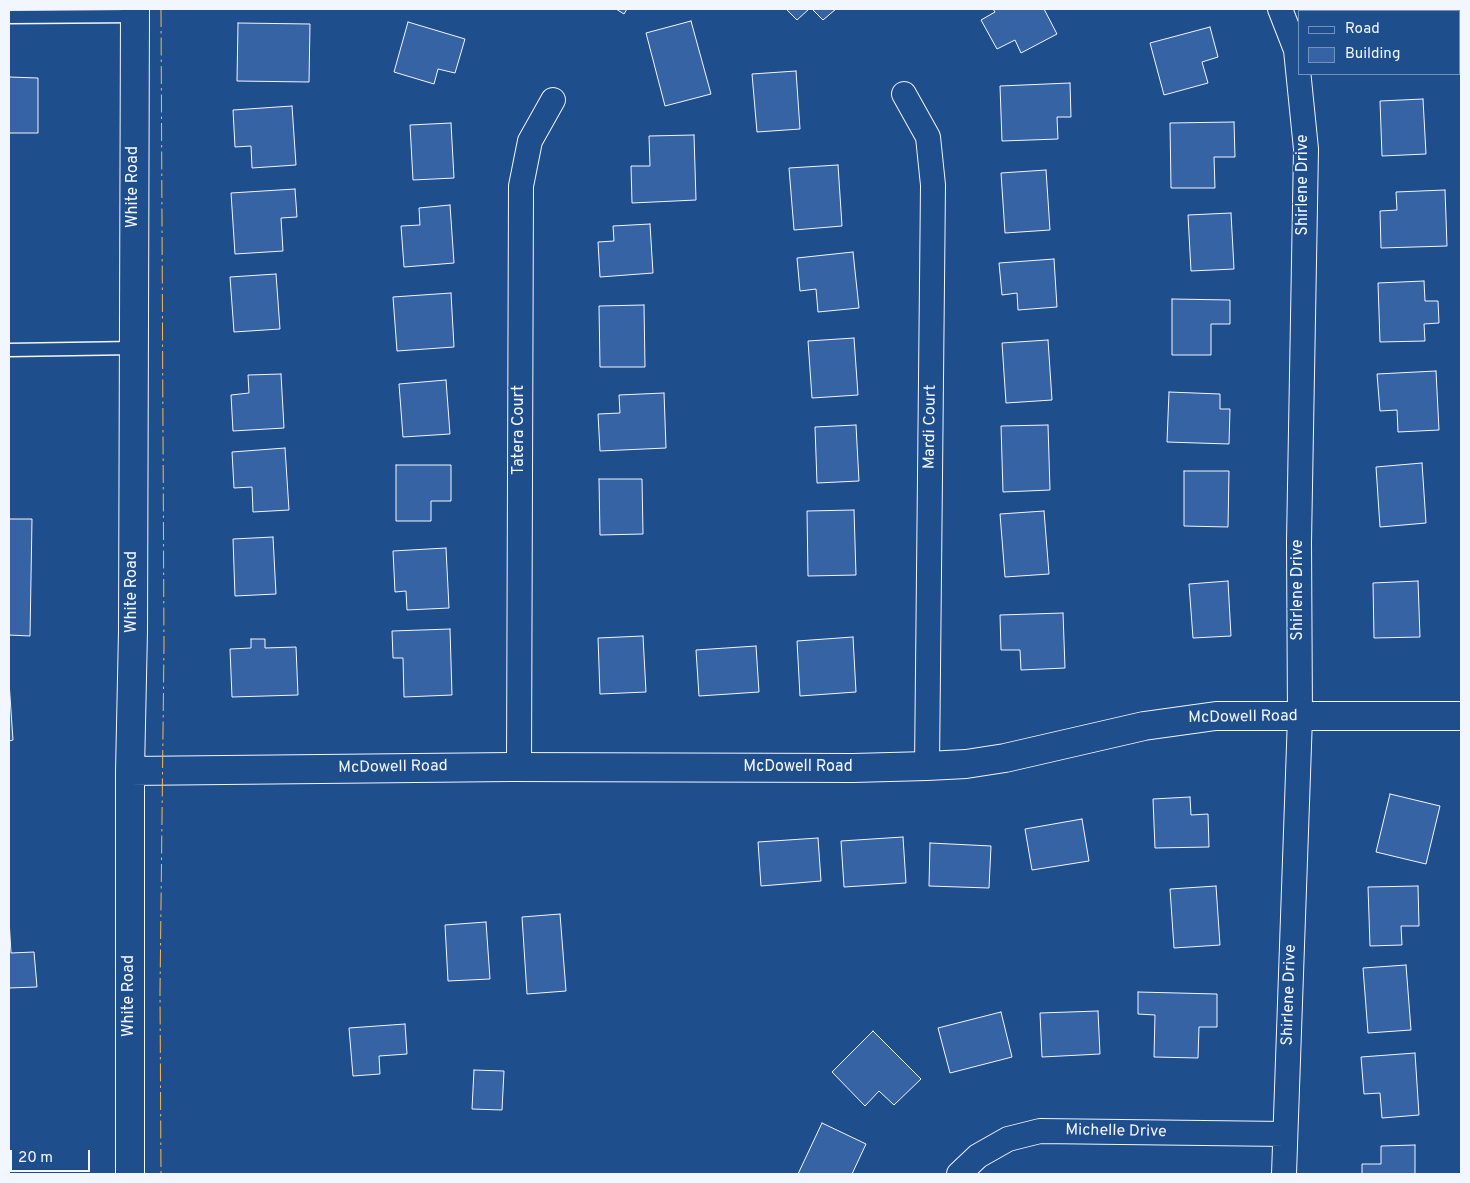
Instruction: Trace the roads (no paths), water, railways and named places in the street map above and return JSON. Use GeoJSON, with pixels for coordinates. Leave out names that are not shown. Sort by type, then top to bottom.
{"type":"FeatureCollection","features":[{"type":"Feature","properties":{"kind":"street","name":"Shirlene Drive"},"geometry":{"type":"LineString","coordinates":[[1280,9],[1296,50],[1298,70]]}},
{"type":"Feature","properties":{"kind":"street","name":"White Road"},"geometry":{"type":"LineString","coordinates":[[130,1174],[130,771],[133,631],[135,12]]}},
{"type":"Feature","properties":{"kind":"street","name":"Shirlene Drive"},"geometry":{"type":"LineString","coordinates":[[1284,1174],[1300,717],[1299,542],[1306,149],[1299,75]]}},
{"type":"Feature","properties":{"kind":"street","name":"Mardi Court"},"geometry":{"type":"LineString","coordinates":[[904,94],[928,137],[933,185],[927,766]]}},
{"type":"Feature","properties":{"kind":"street","name":"Tatera Court"},"geometry":{"type":"LineString","coordinates":[[519,767],[521,186],[530,141],[553,100]]}},
{"type":"Feature","properties":{"kind":"street","name":"McDowell Road"},"geometry":{"type":"LineString","coordinates":[[130,771],[519,767],[853,768],[927,766],[966,764],[1005,758],[1144,726],[1216,716],[1461,716]]}},
{"type":"Feature","properties":{"kind":"street","name":"Michelle Drive"},"geometry":{"type":"LineString","coordinates":[[959,1174],[978,1156],[1008,1139],[1040,1131],[1285,1134]]}},
{"type":"Feature","properties":{"kind":"lane"},"geometry":{"type":"LineString","coordinates":[[9,17],[135,12]]}},
{"type":"Feature","properties":{"kind":"lane"},"geometry":{"type":"LineString","coordinates":[[9,350],[134,348]]}}]}
